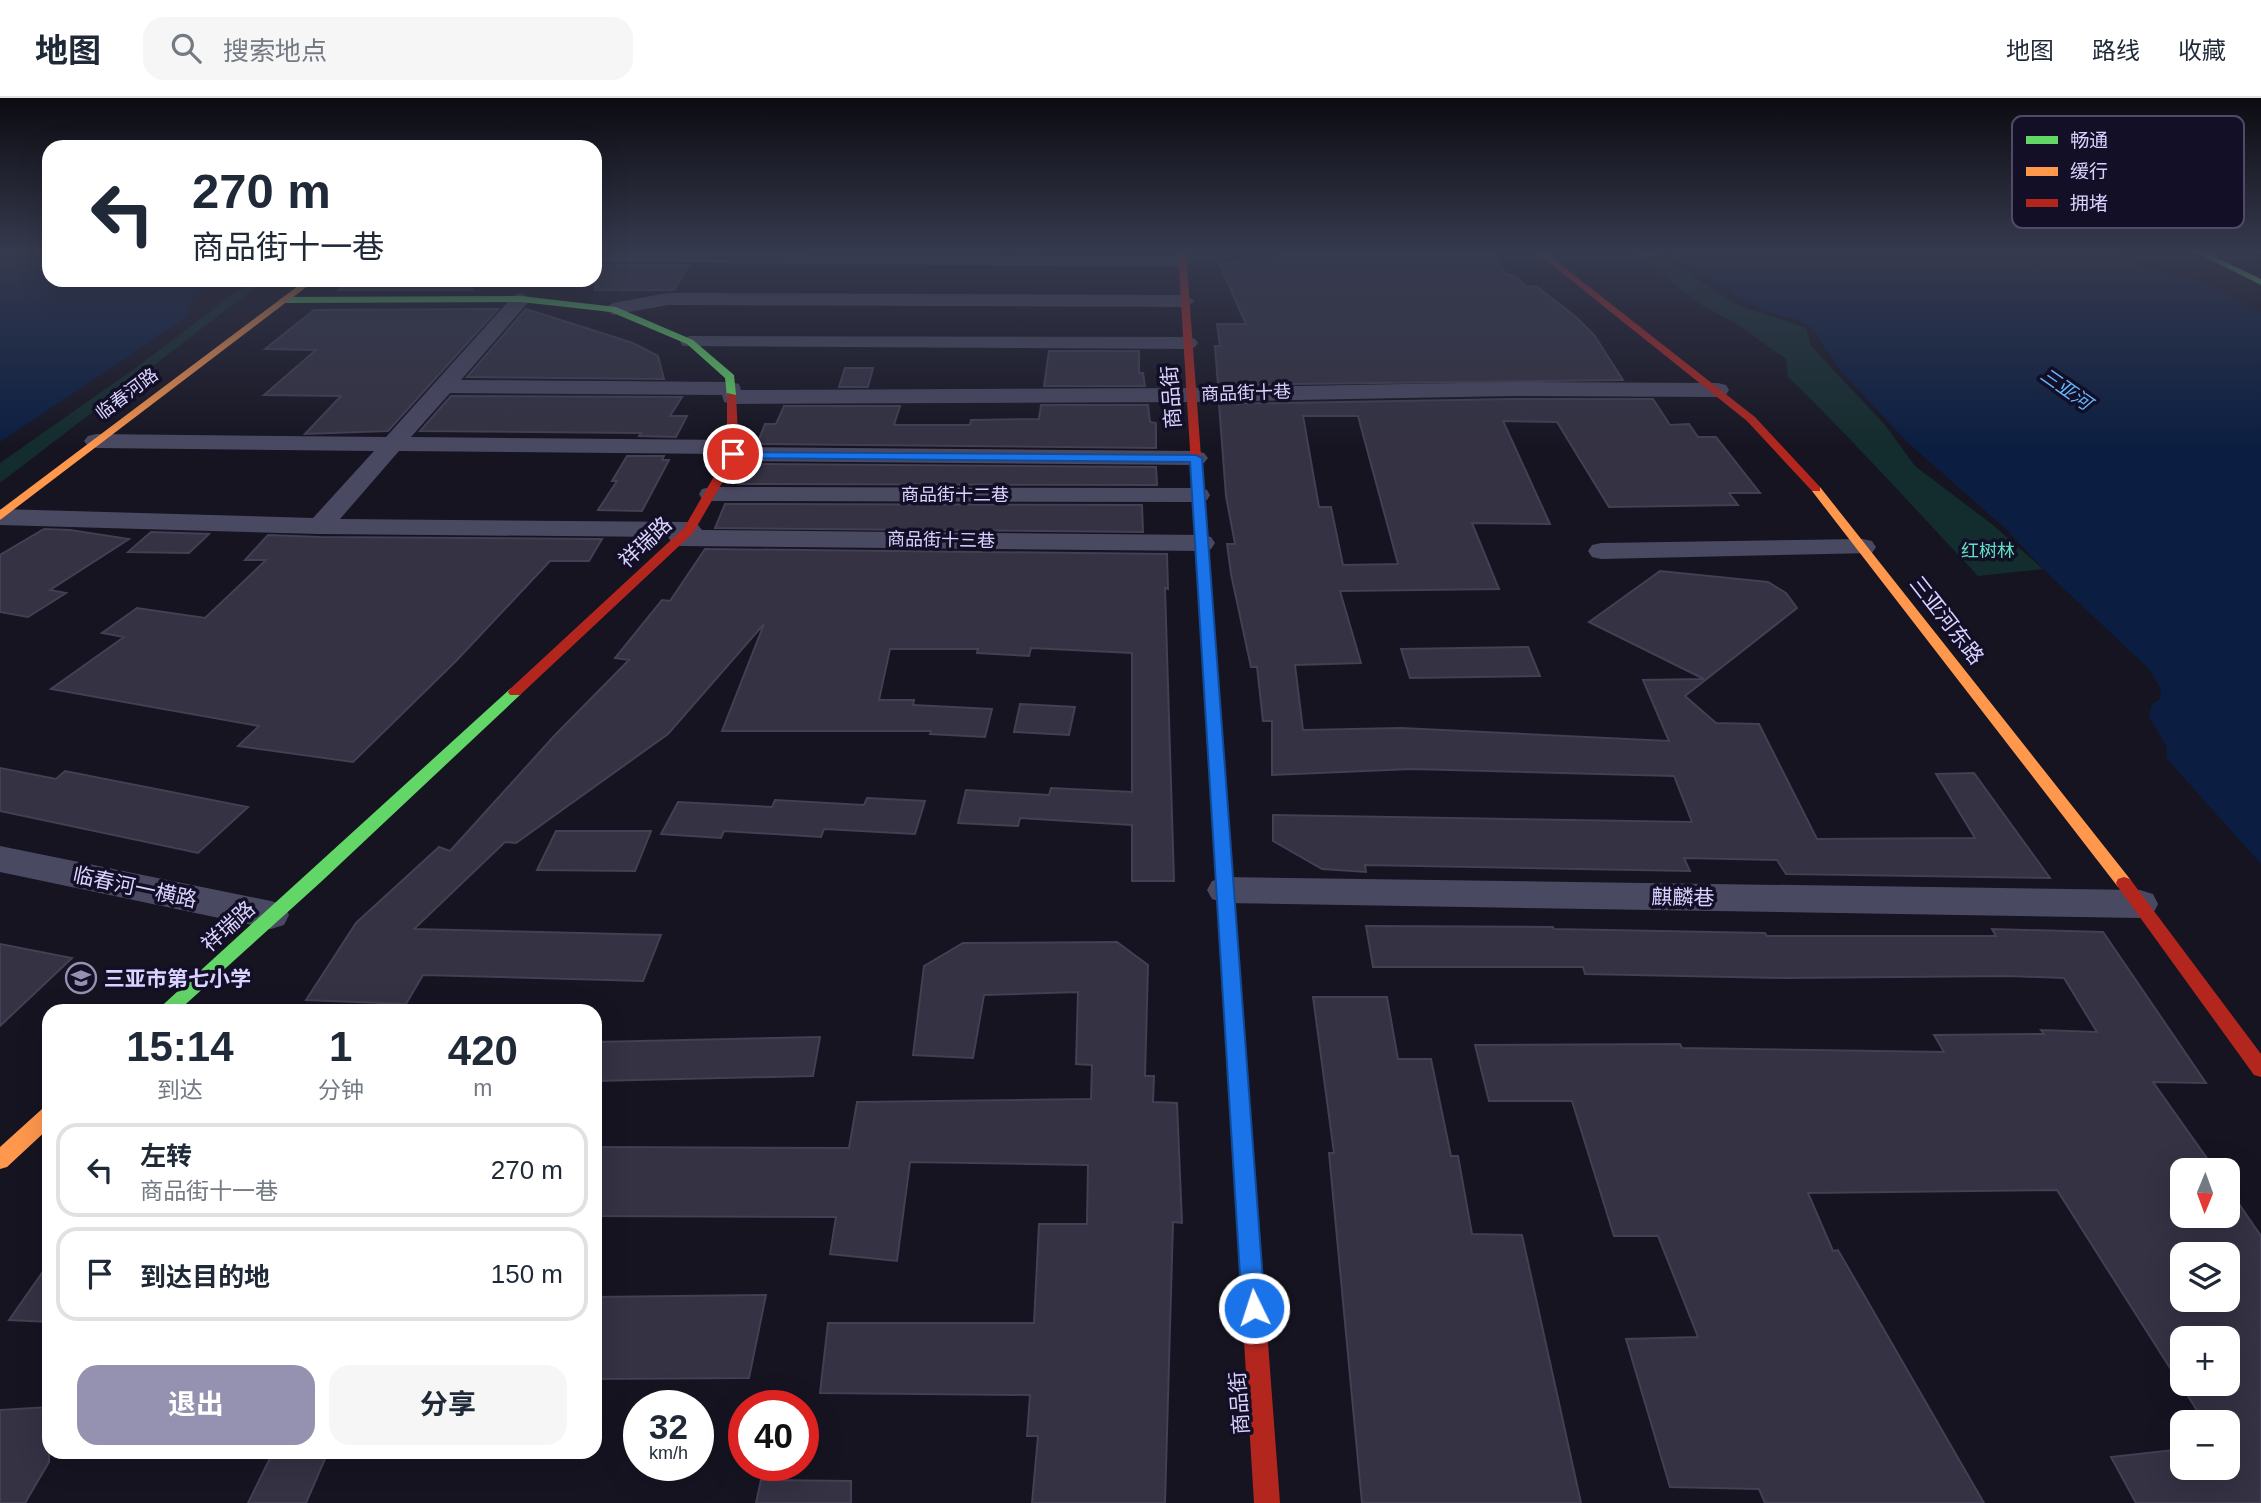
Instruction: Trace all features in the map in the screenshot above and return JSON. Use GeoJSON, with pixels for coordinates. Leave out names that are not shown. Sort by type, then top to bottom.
{"type":"FeatureCollection","features":[{"type":"Feature","properties":{"kind":"street","name":"临春河路"},"geometry":{"type":"LineString","coordinates":[[0,516],[259,319]]}},
{"type":"Feature","properties":{"kind":"street"},"geometry":{"type":"LineString","coordinates":[[320,526],[504,319]]}},
{"type":"Feature","properties":{"kind":"street"},"geometry":{"type":"LineString","coordinates":[[635,319],[690,342],[730,377],[734,451]]}},
{"type":"Feature","properties":{"kind":"street"},"geometry":{"type":"LineString","coordinates":[[848,343],[859,319]]}},
{"type":"Feature","properties":{"kind":"street","name":"商品街"},"geometry":{"type":"LineString","coordinates":[[1186,319],[1267,1503]]}},
{"type":"Feature","properties":{"kind":"street","name":"三亚河东路"},"geometry":{"type":"LineString","coordinates":[[1626,319],[1718,390],[1751,419],[1788,458],[1863,547],[2140,904],[2261,1069]]}},
{"type":"Feature","properties":{"kind":"street"},"geometry":{"type":"LineString","coordinates":[[690,342],[1188,343]]}},
{"type":"Feature","properties":{"kind":"street","name":"商品街十巷"},"geometry":{"type":"LineString","coordinates":[[444,386],[732,393],[1192,395],[1511,389],[1718,390]]}},
{"type":"Feature","properties":{"kind":"street"},"geometry":{"type":"LineString","coordinates":[[96,441],[1196,458]]}},
{"type":"Feature","properties":{"kind":"street","name":"祥瑞路"},"geometry":{"type":"LineString","coordinates":[[173,1004],[685,534],[734,451]]}},
{"type":"Feature","properties":{"kind":"street","name":"商品街十二巷"},"geometry":{"type":"LineString","coordinates":[[711,494],[1199,495]]}},
{"type":"Feature","properties":{"kind":"street","name":"商品街十三巷"},"geometry":{"type":"LineString","coordinates":[[0,516],[320,526],[1202,543]]}},
{"type":"Feature","properties":{"kind":"street"},"geometry":{"type":"LineString","coordinates":[[1601,551],[1863,547]]}},
{"type":"Feature","properties":{"kind":"street","name":"临春河一横路"},"geometry":{"type":"LineString","coordinates":[[0,859],[271,915]]}},
{"type":"Feature","properties":{"kind":"street","name":"麒麟巷"},"geometry":{"type":"LineString","coordinates":[[1225,890],[2140,904]]}},
{"type":"Feature","properties":{"kind":"street"},"geometry":{"type":"LineString","coordinates":[[0,1160],[42,1121]]}},
{"type":"Feature","properties":{"kind":"green space"},"geometry":{"type":"Polygon","coordinates":[[[201,319],[215,319],[0,483],[0,463],[201,319]]]}},
{"type":"Feature","properties":{"kind":"green space","name":"红树林"},"geometry":{"type":"Polygon","coordinates":[[[1727,319],[1778,319],[1806,328],[1811,346],[1885,425],[1915,466],[1993,525],[2043,569],[1978,576],[1861,450],[1788,377],[1786,359],[1727,319]]]}},
{"type":"Feature","properties":{"kind":"water"},"geometry":{"type":"Polygon","coordinates":[[[0,319],[184,319],[183,320],[0,442],[0,319]]]}},
{"type":"Feature","properties":{"kind":"water","name":"三亚河"},"geometry":{"type":"Polygon","coordinates":[[[1792,319],[2261,319],[2261,864],[2167,759],[2167,747],[2149,717],[2152,704],[2160,699],[2161,689],[2148,668],[2043,569],[2006,529],[1906,441],[1841,371],[1811,327],[1792,319]]]}},
{"type":"Feature","properties":{"kind":"building"},"geometry":{"type":"Polygon","coordinates":[[[303,319],[489,319],[388,431],[305,434],[341,396],[264,395],[316,350],[265,349],[303,319]]]}},
{"type":"Feature","properties":{"kind":"building"},"geometry":{"type":"Polygon","coordinates":[[[518,319],[556,319],[633,343],[658,356],[664,379],[467,377],[518,319]]]}},
{"type":"Feature","properties":{"kind":"building"},"geometry":{"type":"Polygon","coordinates":[[[1244,319],[1578,319],[1594,335],[1623,380],[1218,385],[1215,346],[1220,346],[1217,324],[1246,324],[1244,319]]]}},
{"type":"Feature","properties":{"kind":"building"},"geometry":{"type":"Polygon","coordinates":[[[1049,351],[1139,351],[1139,373],[1143,373],[1145,386],[1044,386],[1049,351]]]}},
{"type":"Feature","properties":{"kind":"building"},"geometry":{"type":"Polygon","coordinates":[[[845,368],[873,368],[868,387],[839,387],[845,368]]]}},
{"type":"Feature","properties":{"kind":"building"},"geometry":{"type":"Polygon","coordinates":[[[451,396],[682,397],[670,416],[687,416],[676,437],[639,436],[641,433],[420,431],[451,396]]]}},
{"type":"Feature","properties":{"kind":"building"},"geometry":{"type":"Polygon","coordinates":[[[1653,399],[1670,425],[1689,424],[1698,437],[1716,437],[1760,493],[1729,493],[1738,505],[1609,507],[1557,422],[1503,421],[1550,524],[1472,523],[1499,589],[1340,591],[1361,663],[1295,665],[1303,730],[1401,728],[1669,741],[1643,680],[1704,679],[1589,622],[1660,571],[1768,582],[1786,593],[1797,608],[1685,696],[1716,723],[1759,724],[1817,839],[1975,838],[1936,774],[1974,773],[2050,878],[1786,874],[1777,860],[1684,858],[1690,871],[1365,865],[1366,872],[1322,869],[1273,841],[1273,815],[1692,822],[1674,776],[1412,769],[1272,775],[1272,721],[1263,721],[1257,667],[1251,667],[1231,574],[1227,544],[1235,544],[1226,496],[1219,404],[1653,399]],[[1303,416],[1319,507],[1331,507],[1343,565],[1398,564],[1358,416],[1303,416]]]}},
{"type":"Feature","properties":{"kind":"building"},"geometry":{"type":"Polygon","coordinates":[[[1041,405],[1148,405],[1150,422],[1156,423],[1156,448],[757,444],[765,424],[776,424],[784,406],[900,406],[894,425],[970,425],[971,420],[1039,419],[1041,405]]]}},
{"type":"Feature","properties":{"kind":"building"},"geometry":{"type":"Polygon","coordinates":[[[627,456],[664,456],[662,460],[669,460],[642,511],[598,510],[617,481],[612,481],[627,456]]]}},
{"type":"Feature","properties":{"kind":"building"},"geometry":{"type":"Polygon","coordinates":[[[749,464],[1156,467],[1157,485],[740,484],[749,464]]]}},
{"type":"Feature","properties":{"kind":"building"},"geometry":{"type":"Polygon","coordinates":[[[725,504],[1142,505],[1143,532],[715,528],[725,504]]]}},
{"type":"Feature","properties":{"kind":"building"},"geometry":{"type":"Polygon","coordinates":[[[44,529],[129,539],[50,590],[66,593],[28,617],[0,612],[0,555],[44,529]]]}},
{"type":"Feature","properties":{"kind":"building"},"geometry":{"type":"Polygon","coordinates":[[[151,532],[209,534],[189,553],[128,552],[151,532]]]}},
{"type":"Feature","properties":{"kind":"building"},"geometry":{"type":"Polygon","coordinates":[[[268,535],[602,539],[589,561],[550,561],[457,660],[353,762],[238,746],[259,726],[51,689],[124,637],[102,633],[137,608],[205,618],[266,560],[245,560],[268,535]]]}},
{"type":"Feature","properties":{"kind":"building"},"geometry":{"type":"Polygon","coordinates":[[[705,549],[1167,554],[1168,589],[1165,588],[1174,881],[1132,881],[1132,825],[1020,818],[1018,826],[958,823],[966,790],[1049,795],[1051,788],[1132,792],[1132,653],[1031,648],[1029,656],[977,653],[978,649],[890,649],[879,700],[914,700],[913,705],[992,709],[985,737],[930,734],[931,731],[722,731],[764,624],[668,734],[516,843],[505,842],[414,929],[661,935],[643,981],[423,975],[406,1004],[306,1000],[356,923],[439,847],[450,851],[555,735],[629,660],[615,658],[662,600],[670,601],[705,549]]]}},
{"type":"Feature","properties":{"kind":"building"},"geometry":{"type":"Polygon","coordinates":[[[1528,647],[1540,676],[1410,678],[1401,649],[1528,647]]]}},
{"type":"Feature","properties":{"kind":"building"},"geometry":{"type":"Polygon","coordinates":[[[1020,704],[1075,707],[1069,735],[1014,732],[1020,704]]]}},
{"type":"Feature","properties":{"kind":"building"},"geometry":{"type":"Polygon","coordinates":[[[0,768],[56,779],[65,771],[248,807],[198,853],[0,811],[0,768]]]}},
{"type":"Feature","properties":{"kind":"building"},"geometry":{"type":"Polygon","coordinates":[[[867,798],[925,801],[915,834],[824,829],[821,837],[724,831],[721,838],[661,834],[678,802],[772,807],[775,800],[864,805],[867,798]]]}},
{"type":"Feature","properties":{"kind":"building"},"geometry":{"type":"Polygon","coordinates":[[[556,831],[651,831],[635,871],[537,870],[556,831]]]}},
{"type":"Feature","properties":{"kind":"building"},"geometry":{"type":"Polygon","coordinates":[[[1366,926],[1553,927],[1765,933],[1767,936],[1996,936],[1992,929],[2103,932],[2206,1083],[2153,1082],[2207,1158],[2170,1158],[2170,1228],[2240,1228],[2240,1205],[2261,1236],[2261,1503],[2136,1503],[2111,1457],[2170,1450],[2170,1480],[2240,1480],[2240,1410],[2197,1410],[2188,1396],[2240,1396],[2240,1326],[2170,1326],[2170,1368],[2057,1190],[1808,1193],[1833,1251],[1838,1250],[1984,1503],[1765,1503],[1759,1489],[1670,1487],[1626,1339],[1698,1337],[1658,1236],[1614,1236],[1572,1101],[1489,1101],[1475,1045],[1680,1044],[1682,1048],[1944,1052],[1934,1035],[2044,1034],[2041,1030],[2097,1032],[2064,978],[1785,978],[1585,974],[1583,967],[1373,967],[1366,926]]]}},
{"type":"Feature","properties":{"kind":"building"},"geometry":{"type":"Polygon","coordinates":[[[1117,942],[1148,965],[1145,1076],[1154,1076],[1153,1102],[1177,1103],[1182,1223],[1173,1222],[1165,1503],[1032,1503],[1038,1436],[1027,1436],[1030,1395],[820,1393],[828,1323],[1034,1323],[1039,1224],[1087,1224],[1088,1165],[910,1162],[897,1261],[830,1254],[836,1217],[602,1216],[602,1147],[849,1148],[857,1102],[1091,1099],[1092,1065],[1076,1064],[1078,992],[984,995],[973,1058],[913,1055],[924,966],[963,943],[1117,942]]]}},
{"type":"Feature","properties":{"kind":"building"},"geometry":{"type":"Polygon","coordinates":[[[0,944],[72,958],[0,1026],[0,944]]]}},
{"type":"Feature","properties":{"kind":"building"},"geometry":{"type":"Polygon","coordinates":[[[1313,997],[1387,997],[1398,1059],[1431,1059],[1451,1156],[1458,1156],[1472,1234],[1522,1235],[1581,1503],[1362,1503],[1329,1153],[1334,1153],[1313,997]]]}},
{"type":"Feature","properties":{"kind":"building"},"geometry":{"type":"Polygon","coordinates":[[[820,1037],[813,1076],[602,1081],[602,1042],[820,1037]]]}},
{"type":"Feature","properties":{"kind":"building"},"geometry":{"type":"Polygon","coordinates":[[[42,1273],[42,1322],[9,1320],[42,1273]]]}},
{"type":"Feature","properties":{"kind":"building"},"geometry":{"type":"Polygon","coordinates":[[[766,1295],[749,1378],[602,1379],[602,1297],[766,1295]]]}},
{"type":"Feature","properties":{"kind":"building"},"geometry":{"type":"Polygon","coordinates":[[[42,1407],[42,1459],[49,1459],[49,1462],[25,1503],[0,1503],[0,1410],[42,1407]]]}},
{"type":"Feature","properties":{"kind":"building"},"geometry":{"type":"Polygon","coordinates":[[[270,1459],[325,1459],[306,1503],[248,1503],[270,1459]]]}},
{"type":"Feature","properties":{"kind":"building"},"geometry":{"type":"Polygon","coordinates":[[[761,1481],[851,1481],[851,1503],[756,1503],[761,1481]]]}},
{"type":"Feature","properties":{"kind":"traffic: fast"},"geometry":{"type":"LineString","coordinates":[[635,319],[690,342],[730,377],[731,395]]}},
{"type":"Feature","properties":{"kind":"traffic: fast"},"geometry":{"type":"LineString","coordinates":[[1203,565],[1236,1050]]}},
{"type":"Feature","properties":{"kind":"traffic: fast"},"geometry":{"type":"LineString","coordinates":[[173,1004],[316,877],[515,692]]}},
{"type":"Feature","properties":{"kind":"traffic: slow"},"geometry":{"type":"LineString","coordinates":[[0,516],[261,319]]}},
{"type":"Feature","properties":{"kind":"traffic: slow"},"geometry":{"type":"LineString","coordinates":[[1816,489],[2124,883]]}},
{"type":"Feature","properties":{"kind":"traffic: slow"},"geometry":{"type":"LineString","coordinates":[[0,1160],[42,1121]]}},
{"type":"Feature","properties":{"kind":"traffic: jam"},"geometry":{"type":"LineString","coordinates":[[1186,319],[1203,565]]}},
{"type":"Feature","properties":{"kind":"traffic: jam"},"geometry":{"type":"LineString","coordinates":[[1624,319],[1751,419],[1816,489]]}},
{"type":"Feature","properties":{"kind":"traffic: jam"},"geometry":{"type":"LineString","coordinates":[[515,692],[689,530],[733,454],[731,395]]}},
{"type":"Feature","properties":{"kind":"traffic: jam"},"geometry":{"type":"LineString","coordinates":[[2124,883],[2261,1069]]}},
{"type":"Feature","properties":{"kind":"traffic: jam"},"geometry":{"type":"LineString","coordinates":[[1236,1050],[1267,1503]]}},
{"type":"Feature","properties":{"kind":"place","name":"三亚市第七小学"},"geometry":{"type":"Point","coordinates":[81,978]}},
{"type":"Feature","properties":{"kind":"route"},"geometry":{"type":"LineString","coordinates":[[733,454],[1196,458],[1254,1308]]}}]}
